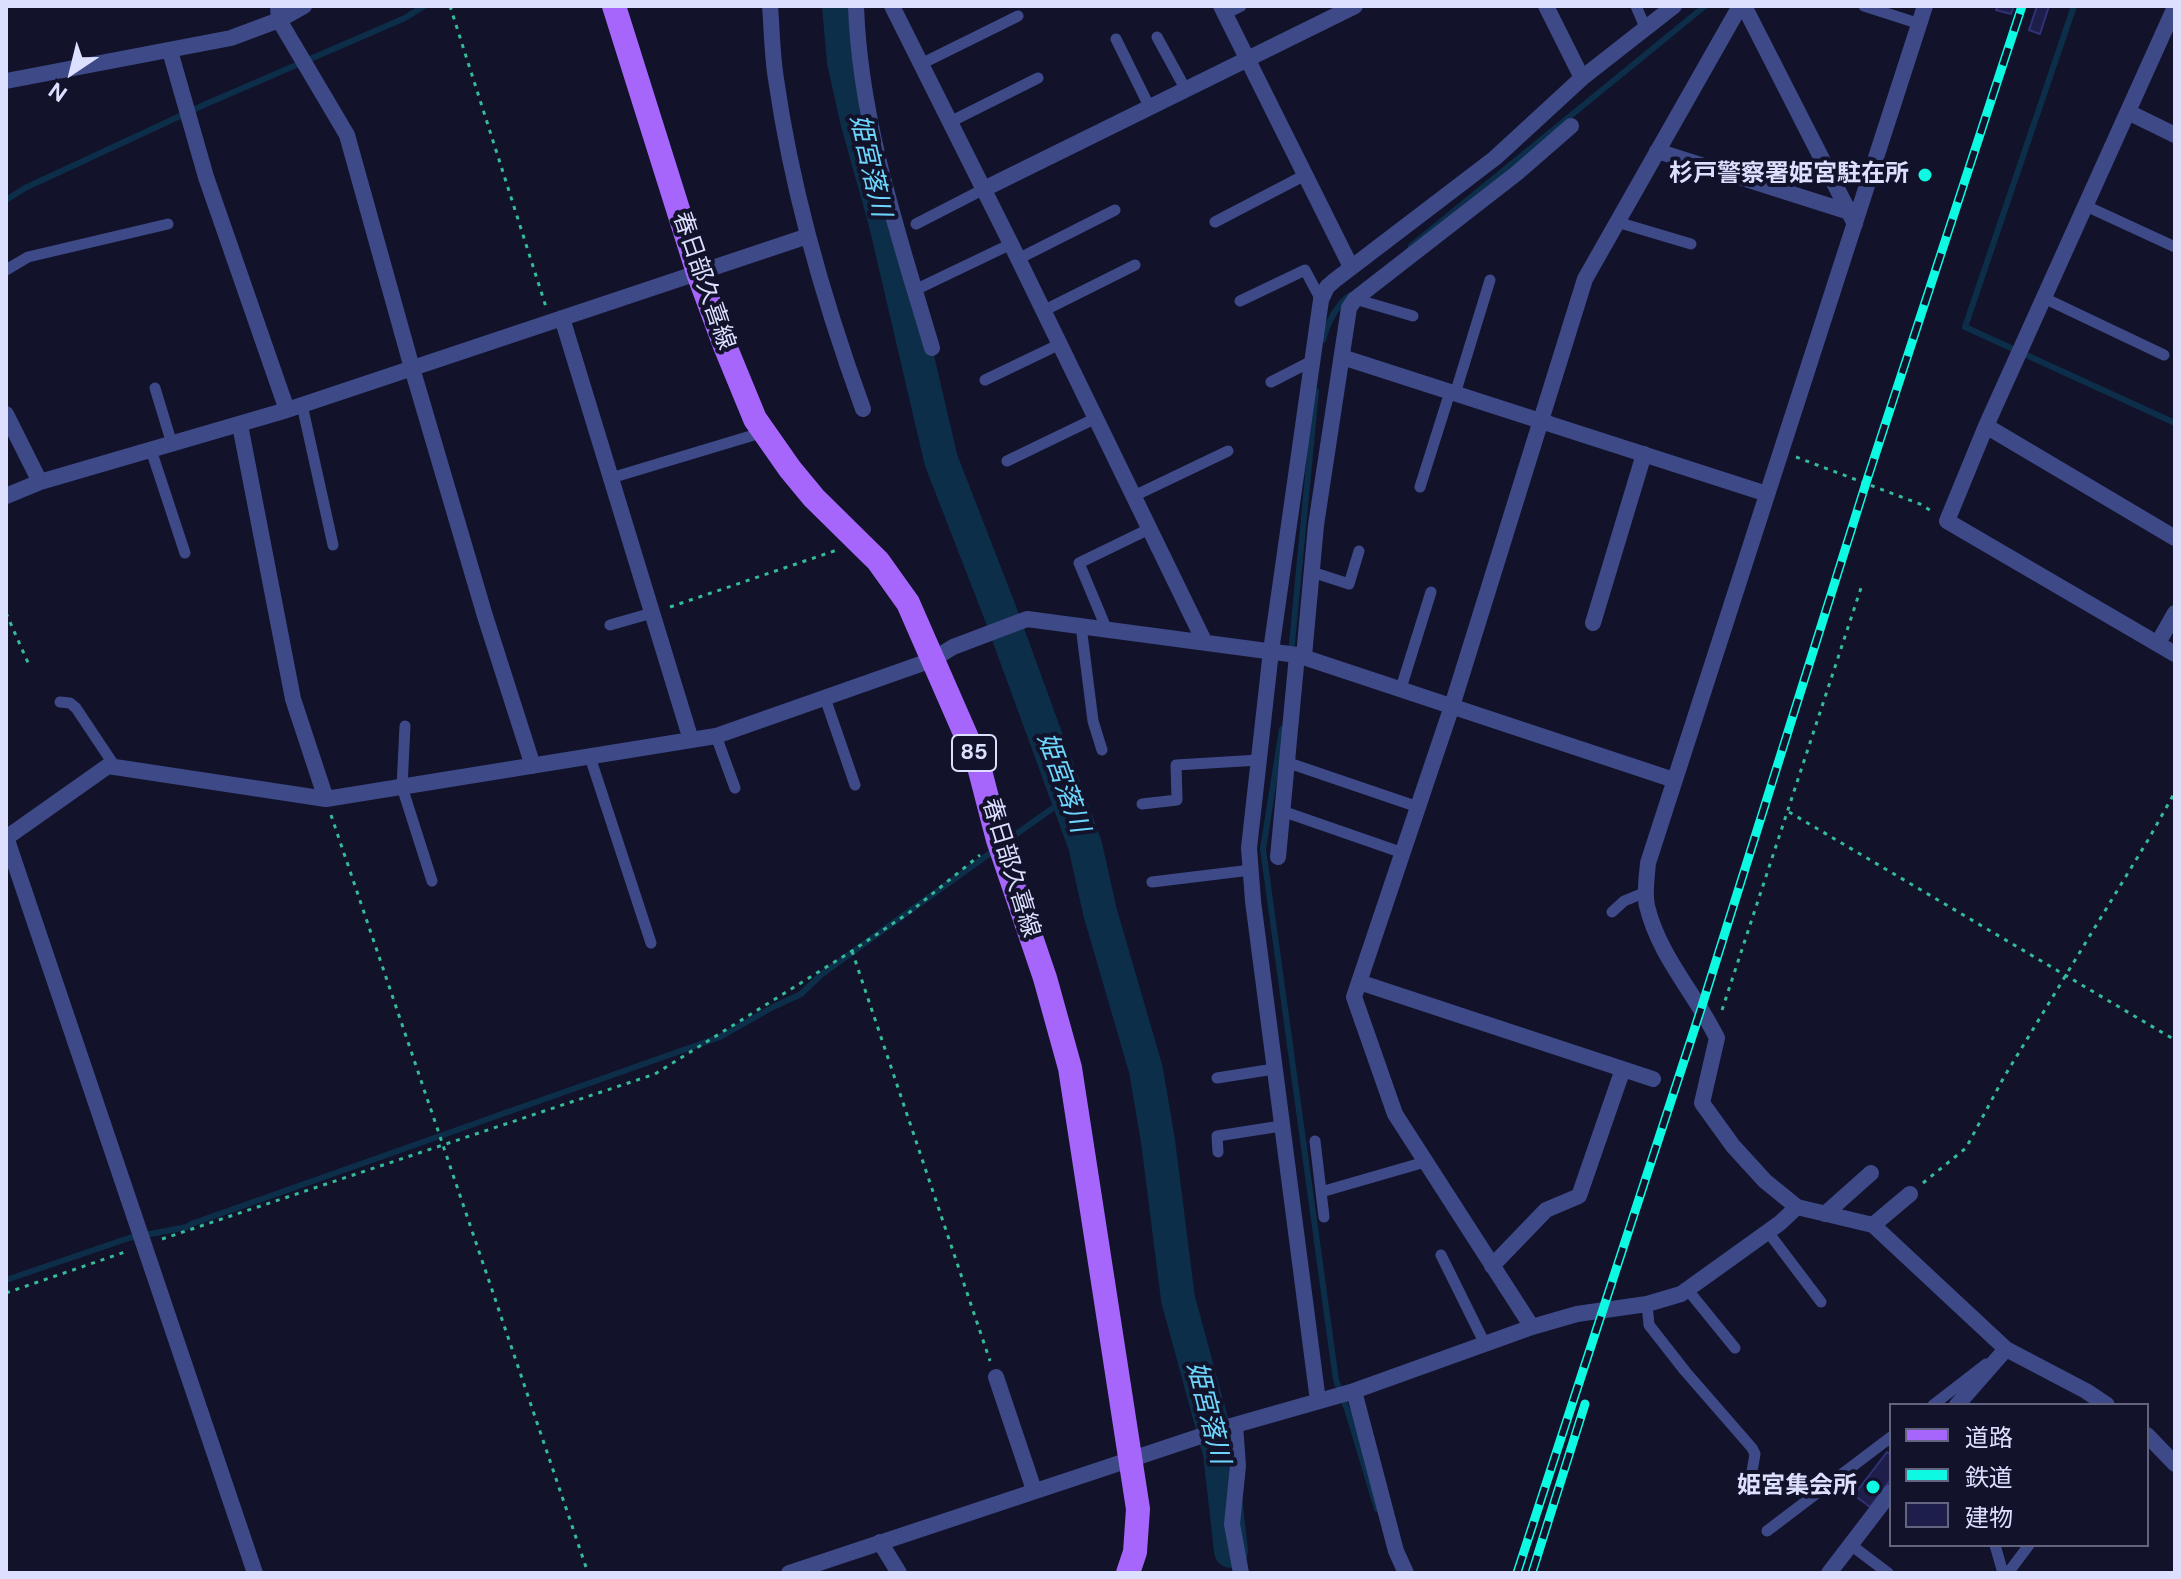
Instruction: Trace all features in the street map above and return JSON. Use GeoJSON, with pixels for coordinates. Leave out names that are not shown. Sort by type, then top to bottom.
{"type":"FeatureCollection","features":[{"type":"Feature","properties":{"kind":"main road","name":"春日部久喜線"},"geometry":{"type":"LineString","coordinates":[[614,6],[698,273],[755,419],[790,469],[878,561],[908,603],[978,763],[998,840],[1045,978],[1070,1068],[1136,1458],[1138,1509],[1135,1552],[1128,1573]]}},
{"type":"Feature","properties":{"kind":"street"},"geometry":{"type":"LineString","coordinates":[[6,81],[231,38],[278,13],[304,6]]}},
{"type":"Feature","properties":{"kind":"street"},"geometry":{"type":"LineString","coordinates":[[770,6],[775,78],[808,236],[830,314],[863,409]]}},
{"type":"Feature","properties":{"kind":"street"},"geometry":{"type":"LineString","coordinates":[[856,6],[863,88],[896,231],[932,348]]}},
{"type":"Feature","properties":{"kind":"street"},"geometry":{"type":"LineString","coordinates":[[892,6],[1205,643]]}},
{"type":"Feature","properties":{"kind":"street"},"geometry":{"type":"LineString","coordinates":[[984,189],[1355,6]]}},
{"type":"Feature","properties":{"kind":"street"},"geometry":{"type":"LineString","coordinates":[[1546,6],[1582,78]]}},
{"type":"Feature","properties":{"kind":"street"},"geometry":{"type":"LineString","coordinates":[[1322,1401],[1281,1126],[1249,848],[1321,300],[1327,287],[1351,267],[1495,158],[1582,78],[1674,6]]}},
{"type":"Feature","properties":{"kind":"street"},"geometry":{"type":"LineString","coordinates":[[1532,1327],[1395,1114],[1354,997],[1452,706],[1585,279],[1742,6]]}},
{"type":"Feature","properties":{"kind":"street"},"geometry":{"type":"LineString","coordinates":[[1742,6],[1852,218]]}},
{"type":"Feature","properties":{"kind":"street"},"geometry":{"type":"LineString","coordinates":[[1925,6],[1852,218],[1781,452],[1648,863],[1646,904],[1665,955],[1717,1038],[1702,1103],[1733,1146],[1765,1181],[1797,1207],[1873,1225],[2006,1349],[2104,1403]]}},
{"type":"Feature","properties":{"kind":"street"},"geometry":{"type":"LineString","coordinates":[[1223,10],[1351,267]]}},
{"type":"Feature","properties":{"kind":"street"},"geometry":{"type":"LineString","coordinates":[[278,13],[347,135],[485,616],[533,766]]}},
{"type":"Feature","properties":{"kind":"street"},"geometry":{"type":"LineString","coordinates":[[2173,16],[1986,426],[1947,521],[2175,654]]}},
{"type":"Feature","properties":{"kind":"street"},"geometry":{"type":"LineString","coordinates":[[170,51],[206,177],[294,408]]}},
{"type":"Feature","properties":{"kind":"street"},"geometry":{"type":"LineString","coordinates":[[2128,112],[2175,135]]}},
{"type":"Feature","properties":{"kind":"street"},"geometry":{"type":"LineString","coordinates":[[1278,857],[1286,762],[1316,525],[1349,308],[1355,299],[1517,173],[1571,126]]}},
{"type":"Feature","properties":{"kind":"street"},"geometry":{"type":"LineString","coordinates":[[1657,151],[1852,218]]}},
{"type":"Feature","properties":{"kind":"street"},"geometry":{"type":"LineString","coordinates":[[6,496],[40,482],[294,408],[808,236]]}},
{"type":"Feature","properties":{"kind":"street"},"geometry":{"type":"LineString","coordinates":[[556,320],[611,478],[691,740]]}},
{"type":"Feature","properties":{"kind":"street"},"geometry":{"type":"LineString","coordinates":[[1342,357],[1767,494]]}},
{"type":"Feature","properties":{"kind":"street"},"geometry":{"type":"LineString","coordinates":[[6,414],[40,482]]}},
{"type":"Feature","properties":{"kind":"street"},"geometry":{"type":"LineString","coordinates":[[240,425],[293,699],[326,799]]}},
{"type":"Feature","properties":{"kind":"street"},"geometry":{"type":"LineString","coordinates":[[1986,426],[2175,538]]}},
{"type":"Feature","properties":{"kind":"street"},"geometry":{"type":"LineString","coordinates":[[1593,623],[1644,454]]}},
{"type":"Feature","properties":{"kind":"street"},"geometry":{"type":"LineString","coordinates":[[2158,643],[2175,613]]}},
{"type":"Feature","properties":{"kind":"street"},"geometry":{"type":"LineString","coordinates":[[255,1573],[6,837],[108,766],[326,799],[590,757],[716,736],[932,660],[953,647],[1027,619],[1300,656],[1674,780]]}},
{"type":"Feature","properties":{"kind":"street"},"geometry":{"type":"LineString","coordinates":[[1359,982],[1653,1079]]}},
{"type":"Feature","properties":{"kind":"street"},"geometry":{"type":"LineString","coordinates":[[1492,1266],[1546,1210],[1579,1196],[1623,1069]]}},
{"type":"Feature","properties":{"kind":"street"},"geometry":{"type":"LineString","coordinates":[[1825,1214],[1871,1173]]}},
{"type":"Feature","properties":{"kind":"street"},"geometry":{"type":"LineString","coordinates":[[1873,1225],[1910,1194]]}},
{"type":"Feature","properties":{"kind":"street"},"geometry":{"type":"LineString","coordinates":[[789,1573],[1232,1426],[1352,1392],[1532,1327],[1577,1314],[1647,1304],[1681,1294],[1768,1232],[1797,1207]]}},
{"type":"Feature","properties":{"kind":"street"},"geometry":{"type":"LineString","coordinates":[[1959,1403],[2006,1349]]}},
{"type":"Feature","properties":{"kind":"street"},"geometry":{"type":"LineString","coordinates":[[996,1377],[1034,1490]]}},
{"type":"Feature","properties":{"kind":"street"},"geometry":{"type":"LineString","coordinates":[[1352,1392],[1396,1551],[1406,1573]]}},
{"type":"Feature","properties":{"kind":"street"},"geometry":{"type":"LineString","coordinates":[[1232,1426],[1238,1466],[1232,1524],[1241,1573]]}},
{"type":"Feature","properties":{"kind":"street"},"geometry":{"type":"LineString","coordinates":[[2149,1437],[2175,1464]]}},
{"type":"Feature","properties":{"kind":"street"},"geometry":{"type":"LineString","coordinates":[[1829,1573],[1889,1495]]}},
{"type":"Feature","properties":{"kind":"street"},"geometry":{"type":"LineString","coordinates":[[880,1542],[899,1573]]}},
{"type":"Feature","properties":{"kind":"lane"},"geometry":{"type":"LineString","coordinates":[[1223,10],[1241,6]]}},
{"type":"Feature","properties":{"kind":"lane"},"geometry":{"type":"LineString","coordinates":[[1636,6],[1645,27]]}},
{"type":"Feature","properties":{"kind":"lane"},"geometry":{"type":"LineString","coordinates":[[1864,6],[1920,24]]}},
{"type":"Feature","properties":{"kind":"lane"},"geometry":{"type":"LineString","coordinates":[[921,64],[1018,16]]}},
{"type":"Feature","properties":{"kind":"lane"},"geometry":{"type":"LineString","coordinates":[[1157,37],[1186,90]]}},
{"type":"Feature","properties":{"kind":"lane"},"geometry":{"type":"LineString","coordinates":[[1116,39],[1150,108]]}},
{"type":"Feature","properties":{"kind":"lane"},"geometry":{"type":"LineString","coordinates":[[950,122],[1038,78]]}},
{"type":"Feature","properties":{"kind":"lane"},"geometry":{"type":"LineString","coordinates":[[1215,222],[1305,175]]}},
{"type":"Feature","properties":{"kind":"lane"},"geometry":{"type":"LineString","coordinates":[[916,224],[984,189]]}},
{"type":"Feature","properties":{"kind":"lane"},"geometry":{"type":"LineString","coordinates":[[2086,206],[2175,247]]}},
{"type":"Feature","properties":{"kind":"lane"},"geometry":{"type":"LineString","coordinates":[[915,290],[1115,210]]}},
{"type":"Feature","properties":{"kind":"lane"},"geometry":{"type":"LineString","coordinates":[[1617,222],[1691,244]]}},
{"type":"Feature","properties":{"kind":"lane"},"geometry":{"type":"LineString","coordinates":[[6,270],[28,257],[168,224]]}},
{"type":"Feature","properties":{"kind":"lane"},"geometry":{"type":"LineString","coordinates":[[1043,311],[1135,265]]}},
{"type":"Feature","properties":{"kind":"lane"},"geometry":{"type":"LineString","coordinates":[[1240,301],[1305,270],[1321,300]]}},
{"type":"Feature","properties":{"kind":"lane"},"geometry":{"type":"LineString","coordinates":[[1420,487],[1490,280]]}},
{"type":"Feature","properties":{"kind":"lane"},"geometry":{"type":"LineString","coordinates":[[2044,298],[2164,355]]}},
{"type":"Feature","properties":{"kind":"lane"},"geometry":{"type":"LineString","coordinates":[[1355,299],[1413,316]]}},
{"type":"Feature","properties":{"kind":"lane"},"geometry":{"type":"LineString","coordinates":[[985,380],[1060,344]]}},
{"type":"Feature","properties":{"kind":"lane"},"geometry":{"type":"LineString","coordinates":[[1271,382],[1312,361]]}},
{"type":"Feature","properties":{"kind":"lane"},"geometry":{"type":"LineString","coordinates":[[155,388],[172,444]]}},
{"type":"Feature","properties":{"kind":"lane"},"geometry":{"type":"LineString","coordinates":[[294,408],[333,545]]}},
{"type":"Feature","properties":{"kind":"lane"},"geometry":{"type":"LineString","coordinates":[[1007,461],[1096,418]]}},
{"type":"Feature","properties":{"kind":"lane"},"geometry":{"type":"LineString","coordinates":[[611,478],[764,432]]}},
{"type":"Feature","properties":{"kind":"lane"},"geometry":{"type":"LineString","coordinates":[[151,450],[185,553]]}},
{"type":"Feature","properties":{"kind":"lane"},"geometry":{"type":"LineString","coordinates":[[1134,496],[1228,451]]}},
{"type":"Feature","properties":{"kind":"lane"},"geometry":{"type":"LineString","coordinates":[[1107,630],[1079,563],[1149,529]]}},
{"type":"Feature","properties":{"kind":"lane"},"geometry":{"type":"LineString","coordinates":[[1312,572],[1349,584],[1359,551]]}},
{"type":"Feature","properties":{"kind":"lane"},"geometry":{"type":"LineString","coordinates":[[1401,688],[1431,592]]}},
{"type":"Feature","properties":{"kind":"lane"},"geometry":{"type":"LineString","coordinates":[[610,625],[652,613]]}},
{"type":"Feature","properties":{"kind":"lane"},"geometry":{"type":"LineString","coordinates":[[1081,626],[1093,721],[1102,750]]}},
{"type":"Feature","properties":{"kind":"lane"},"geometry":{"type":"LineString","coordinates":[[825,698],[855,785]]}},
{"type":"Feature","properties":{"kind":"lane"},"geometry":{"type":"LineString","coordinates":[[60,702],[70,703],[76,708],[116,768]]}},
{"type":"Feature","properties":{"kind":"lane"},"geometry":{"type":"LineString","coordinates":[[405,726],[402,787],[432,881]]}},
{"type":"Feature","properties":{"kind":"lane"},"geometry":{"type":"LineString","coordinates":[[716,736],[735,788]]}},
{"type":"Feature","properties":{"kind":"lane"},"geometry":{"type":"LineString","coordinates":[[590,757],[651,943]]}},
{"type":"Feature","properties":{"kind":"lane"},"geometry":{"type":"LineString","coordinates":[[1142,804],[1177,800],[1176,765],[1259,760]]}},
{"type":"Feature","properties":{"kind":"lane"},"geometry":{"type":"LineString","coordinates":[[1286,762],[1418,807]]}},
{"type":"Feature","properties":{"kind":"lane"},"geometry":{"type":"LineString","coordinates":[[1282,811],[1403,853]]}},
{"type":"Feature","properties":{"kind":"lane"},"geometry":{"type":"LineString","coordinates":[[1152,882],[1251,870]]}},
{"type":"Feature","properties":{"kind":"lane"},"geometry":{"type":"LineString","coordinates":[[1612,912],[1624,901],[1646,892]]}},
{"type":"Feature","properties":{"kind":"lane"},"geometry":{"type":"LineString","coordinates":[[1217,1078],[1274,1069]]}},
{"type":"Feature","properties":{"kind":"lane"},"geometry":{"type":"LineString","coordinates":[[1218,1152],[1217,1136],[1281,1126]]}},
{"type":"Feature","properties":{"kind":"lane"},"geometry":{"type":"LineString","coordinates":[[1315,1141],[1324,1217]]}},
{"type":"Feature","properties":{"kind":"lane"},"geometry":{"type":"LineString","coordinates":[[1321,1192],[1425,1162]]}},
{"type":"Feature","properties":{"kind":"lane"},"geometry":{"type":"LineString","coordinates":[[1768,1232],[1821,1302]]}},
{"type":"Feature","properties":{"kind":"lane"},"geometry":{"type":"LineString","coordinates":[[1441,1255],[1485,1344]]}},
{"type":"Feature","properties":{"kind":"lane"},"geometry":{"type":"LineString","coordinates":[[1687,1289],[1735,1348]]}},
{"type":"Feature","properties":{"kind":"lane"},"geometry":{"type":"LineString","coordinates":[[1647,1304],[1649,1325],[1752,1448],[1755,1454],[1750,1483]]}},
{"type":"Feature","properties":{"kind":"lane"},"geometry":{"type":"LineString","coordinates":[[1936,1403],[2006,1349]]}},
{"type":"Feature","properties":{"kind":"lane"},"geometry":{"type":"LineString","coordinates":[[1767,1531],[1889,1439]]}},
{"type":"Feature","properties":{"kind":"lane"},"geometry":{"type":"LineString","coordinates":[[1851,1545],[1888,1573]]}},
{"type":"Feature","properties":{"kind":"lane"},"geometry":{"type":"LineString","coordinates":[[1996,1547],[2006,1573],[2027,1547]]}},
{"type":"Feature","properties":{"kind":"path"},"geometry":{"type":"LineString","coordinates":[[450,6],[556,320]]}},
{"type":"Feature","properties":{"kind":"path"},"geometry":{"type":"LineString","coordinates":[[1781,452],[1920,504],[1947,521]]}},
{"type":"Feature","properties":{"kind":"path"},"geometry":{"type":"LineString","coordinates":[[652,613],[860,543]]}},
{"type":"Feature","properties":{"kind":"path"},"geometry":{"type":"LineString","coordinates":[[1714,1033],[1861,588]]}},
{"type":"Feature","properties":{"kind":"path"},"geometry":{"type":"LineString","coordinates":[[6,613],[29,665]]}},
{"type":"Feature","properties":{"kind":"path"},"geometry":{"type":"LineString","coordinates":[[1910,1194],[1966,1148],[2004,1077],[2175,792]]}},
{"type":"Feature","properties":{"kind":"path"},"geometry":{"type":"LineString","coordinates":[[326,799],[588,1573]]}},
{"type":"Feature","properties":{"kind":"path"},"geometry":{"type":"LineString","coordinates":[[1787,811],[2175,1040]]}},
{"type":"Feature","properties":{"kind":"path"},"geometry":{"type":"LineString","coordinates":[[6,1293],[655,1074],[910,912],[998,840]]}},
{"type":"Feature","properties":{"kind":"path"},"geometry":{"type":"LineString","coordinates":[[852,951],[996,1377]]}},
{"type":"Feature","properties":{"kind":"building"},"geometry":{"type":"Polygon","coordinates":[[[1998,6],[2014,6],[2011,14],[1996,10],[1998,6]]]}},
{"type":"Feature","properties":{"kind":"building"},"geometry":{"type":"Polygon","coordinates":[[[2037,6],[2049,6],[2040,34],[2029,30],[2037,6]]]}},
{"type":"Feature","properties":{"kind":"building","name":"姫宮集会所"},"geometry":{"type":"Polygon","coordinates":[[[1887,1452],[1889,1454],[1889,1482],[1870,1507],[1854,1495],[1887,1452]]]}},
{"type":"Feature","properties":{"kind":"waterway"},"geometry":{"type":"LineString","coordinates":[[6,200],[25,188],[206,104],[405,18],[424,6]]}},
{"type":"Feature","properties":{"kind":"waterway","name":"姫宮落川"},"geometry":{"type":"LineString","coordinates":[[839,6],[844,62],[885,220],[941,460],[1085,845],[1100,912],[1146,1070],[1178,1299],[1220,1453],[1231,1551]]}},
{"type":"Feature","properties":{"kind":"waterway"},"geometry":{"type":"LineString","coordinates":[[1411,246],[1705,6]]}},
{"type":"Feature","properties":{"kind":"waterway"},"geometry":{"type":"LineString","coordinates":[[2074,6],[1965,327],[2175,423]]}},
{"type":"Feature","properties":{"kind":"waterway"},"geometry":{"type":"LineString","coordinates":[[1323,340],[1333,316],[1349,296]]}},
{"type":"Feature","properties":{"kind":"waterway"},"geometry":{"type":"LineString","coordinates":[[1291,654],[1316,391]]}},
{"type":"Feature","properties":{"kind":"waterway"},"geometry":{"type":"LineString","coordinates":[[1282,729],[1263,849],[1336,1380],[1377,1509]]}},
{"type":"Feature","properties":{"kind":"waterway"},"geometry":{"type":"LineString","coordinates":[[1005,842],[1067,798]]}},
{"type":"Feature","properties":{"kind":"waterway"},"geometry":{"type":"LineString","coordinates":[[6,1280],[129,1238],[187,1227],[720,1037],[801,994],[822,974],[996,849]]}},
{"type":"Feature","properties":{"kind":"railway"},"geometry":{"type":"LineString","coordinates":[[1517,1573],[2022,6]]}},
{"type":"Feature","properties":{"kind":"railway"},"geometry":{"type":"LineString","coordinates":[[1532,1573],[1585,1404]]}},
{"type":"Feature","properties":{"kind":"place","name":"杉戸警察署姫宮駐在所"},"geometry":{"type":"Point","coordinates":[1925,175]}},
{"type":"Feature","properties":{"kind":"place","name":"姫宮集会所"},"geometry":{"type":"Point","coordinates":[1873,1487]}}]}
